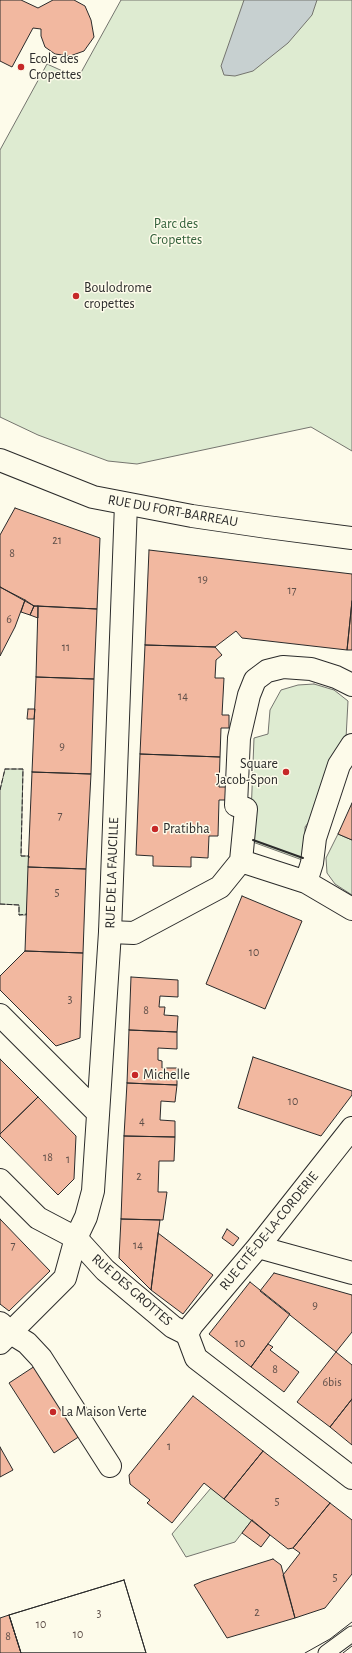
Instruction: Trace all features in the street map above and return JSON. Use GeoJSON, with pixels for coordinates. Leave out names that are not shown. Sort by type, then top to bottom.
{"type":"FeatureCollection","features":[{"type":"Feature","properties":{"kind":"street","name":"RUE DU FORT-BARREAU"},"geometry":{"type":"LineString","coordinates":[[2,466],[93,497],[126,504],[267,527],[352,538]]}},
{"type":"Feature","properties":{"kind":"street","name":"RUE DE LA FAUCILLE"},"geometry":{"type":"LineString","coordinates":[[4,1333],[65,1278],[76,1238],[86,1217],[93,1191],[110,932],[126,504]]}},
{"type":"Feature","properties":{"kind":"street"},"geometry":{"type":"LineString","coordinates":[[110,932],[134,933],[220,887],[241,861],[246,809],[236,806],[240,738],[249,695],[255,680],[267,671],[284,667],[310,669],[336,677],[352,685]]}},
{"type":"Feature","properties":{"kind":"street"},"geometry":{"type":"LineString","coordinates":[[306,882],[312,863],[315,838],[340,765],[352,745]]}},
{"type":"Feature","properties":{"kind":"street"},"geometry":{"type":"LineString","coordinates":[[241,861],[306,882],[352,909]]}},
{"type":"Feature","properties":{"kind":"street"},"geometry":{"type":"LineString","coordinates":[[0,1015],[98,1113]]}},
{"type":"Feature","properties":{"kind":"street","name":"RUE CITÉ-DE-LA-CORDERIE"},"geometry":{"type":"LineString","coordinates":[[187,1334],[192,1325],[258,1247],[352,1128]]}},
{"type":"Feature","properties":{"kind":"street","name":"RUE DES GROTTES"},"geometry":{"type":"LineString","coordinates":[[0,1180],[38,1218],[76,1238],[104,1270],[173,1327],[187,1334],[196,1358],[352,1478]]}},
{"type":"Feature","properties":{"kind":"street"},"geometry":{"type":"LineString","coordinates":[[258,1247],[352,1273]]}},
{"type":"Feature","properties":{"kind":"street"},"geometry":{"type":"LineString","coordinates":[[4,1333],[28,1343],[41,1358],[110,1466]]}},
{"type":"Feature","properties":{"kind":"lane"},"geometry":{"type":"LineString","coordinates":[[326,1653],[352,1634]]}},
{"type":"Feature","properties":{"kind":"green space","name":"Parc des Cropettes"},"geometry":{"type":"Polygon","coordinates":[[[121,0],[352,0],[352,451],[311,427],[137,464],[108,461],[38,435],[0,417],[0,150],[47,64],[78,78],[121,0]]]}},
{"type":"Feature","properties":{"kind":"green space"},"geometry":{"type":"Polygon","coordinates":[[[314,684],[334,690],[348,701],[344,776],[305,827],[305,861],[250,841],[254,738],[268,734],[270,710],[281,690],[298,685],[314,684]]]}},
{"type":"Feature","properties":{"kind":"green space"},"geometry":{"type":"Polygon","coordinates":[[[5,769],[23,769],[21,856],[29,856],[27,915],[19,915],[19,905],[0,904],[0,790],[5,769]]]}},
{"type":"Feature","properties":{"kind":"green space"},"geometry":{"type":"Polygon","coordinates":[[[338,834],[352,840],[352,895],[335,884],[327,873],[326,858],[338,834]]]}},
{"type":"Feature","properties":{"kind":"green space"},"geometry":{"type":"Polygon","coordinates":[[[211,1488],[252,1520],[235,1542],[186,1557],[172,1534],[211,1488]]]}},
{"type":"Feature","properties":{"kind":"shaded area"},"geometry":{"type":"Polygon","coordinates":[[[244,0],[317,0],[312,15],[288,43],[253,71],[235,76],[224,75],[221,66],[244,0]]]}},
{"type":"Feature","properties":{"kind":"building"},"geometry":{"type":"Polygon","coordinates":[[[0,0],[21,0],[38,8],[53,0],[74,0],[85,6],[91,20],[94,37],[84,51],[70,56],[55,54],[45,47],[41,36],[41,29],[33,28],[12,67],[0,61],[0,0]]]}},
{"type":"Feature","properties":{"kind":"building"},"geometry":{"type":"Polygon","coordinates":[[[15,508],[100,538],[97,609],[34,606],[0,587],[0,535],[15,508]]]}},
{"type":"Feature","properties":{"kind":"building"},"geometry":{"type":"Polygon","coordinates":[[[149,550],[352,574],[352,601],[347,650],[242,638],[236,631],[215,647],[145,645],[149,550]]]}},
{"type":"Feature","properties":{"kind":"building"},"geometry":{"type":"Polygon","coordinates":[[[0,587],[25,600],[15,627],[0,656],[0,587]]]}},
{"type":"Feature","properties":{"kind":"building"},"geometry":{"type":"Polygon","coordinates":[[[25,600],[34,606],[30,615],[21,612],[25,600]]]}},
{"type":"Feature","properties":{"kind":"building"},"geometry":{"type":"Polygon","coordinates":[[[352,601],[352,650],[347,650],[352,601]]]}},
{"type":"Feature","properties":{"kind":"building"},"geometry":{"type":"Polygon","coordinates":[[[34,606],[38,606],[38,618],[30,615],[34,606]]]}},
{"type":"Feature","properties":{"kind":"building"},"geometry":{"type":"Polygon","coordinates":[[[38,606],[97,609],[94,679],[36,677],[38,606]]]}},
{"type":"Feature","properties":{"kind":"building"},"geometry":{"type":"Polygon","coordinates":[[[145,645],[215,647],[222,655],[216,660],[215,678],[224,678],[222,715],[229,715],[229,728],[221,728],[220,757],[140,754],[145,645]]]}},
{"type":"Feature","properties":{"kind":"building"},"geometry":{"type":"Polygon","coordinates":[[[36,677],[94,679],[91,774],[32,772],[36,677]]]}},
{"type":"Feature","properties":{"kind":"building"},"geometry":{"type":"Polygon","coordinates":[[[28,709],[35,709],[34,719],[27,719],[28,709]]]}},
{"type":"Feature","properties":{"kind":"building"},"geometry":{"type":"Polygon","coordinates":[[[140,754],[220,757],[219,787],[227,787],[226,800],[219,800],[218,836],[209,836],[208,858],[191,857],[191,867],[153,866],[153,856],[136,855],[140,754]]]}},
{"type":"Feature","properties":{"kind":"building"},"geometry":{"type":"Polygon","coordinates":[[[32,772],[91,774],[86,869],[28,867],[32,772]]]}},
{"type":"Feature","properties":{"kind":"building"},"geometry":{"type":"Polygon","coordinates":[[[352,803],[352,840],[338,834],[352,803]]]}},
{"type":"Feature","properties":{"kind":"building"},"geometry":{"type":"Polygon","coordinates":[[[28,867],[86,869],[83,953],[25,951],[28,867]]]}},
{"type":"Feature","properties":{"kind":"building"},"geometry":{"type":"Polygon","coordinates":[[[242,896],[302,921],[265,1009],[206,984],[242,896]]]}},
{"type":"Feature","properties":{"kind":"building"},"geometry":{"type":"Polygon","coordinates":[[[25,951],[83,953],[80,1038],[56,1046],[0,990],[0,976],[25,951]]]}},
{"type":"Feature","properties":{"kind":"building"},"geometry":{"type":"Polygon","coordinates":[[[131,977],[178,980],[178,997],[160,996],[159,1007],[165,1007],[164,1015],[178,1016],[177,1032],[129,1030],[131,977]]]}},
{"type":"Feature","properties":{"kind":"building"},"geometry":{"type":"Polygon","coordinates":[[[129,1030],[177,1032],[177,1049],[158,1048],[158,1060],[162,1061],[162,1068],[177,1068],[177,1085],[127,1083],[129,1030]]]}},
{"type":"Feature","properties":{"kind":"building"},"geometry":{"type":"Polygon","coordinates":[[[253,1057],[352,1091],[352,1095],[321,1136],[238,1108],[253,1057]]]}},
{"type":"Feature","properties":{"kind":"building"},"geometry":{"type":"Polygon","coordinates":[[[0,1059],[38,1097],[0,1134],[0,1059]]]}},
{"type":"Feature","properties":{"kind":"building"},"geometry":{"type":"Polygon","coordinates":[[[127,1083],[177,1085],[175,1102],[161,1101],[160,1120],[175,1121],[175,1137],[124,1136],[127,1083]]]}},
{"type":"Feature","properties":{"kind":"building"},"geometry":{"type":"Polygon","coordinates":[[[38,1097],[76,1136],[74,1179],[58,1195],[0,1136],[0,1134],[38,1097]]]}},
{"type":"Feature","properties":{"kind":"building"},"geometry":{"type":"Polygon","coordinates":[[[124,1136],[175,1137],[174,1161],[159,1161],[158,1192],[167,1192],[163,1220],[121,1219],[124,1136]]]}},
{"type":"Feature","properties":{"kind":"building"},"geometry":{"type":"Polygon","coordinates":[[[0,1219],[50,1271],[9,1311],[0,1304],[0,1219]]]}},
{"type":"Feature","properties":{"kind":"building"},"geometry":{"type":"Polygon","coordinates":[[[121,1219],[160,1220],[151,1290],[119,1258],[121,1219]]]}},
{"type":"Feature","properties":{"kind":"building"},"geometry":{"type":"Polygon","coordinates":[[[227,1229],[239,1238],[233,1246],[222,1238],[227,1229]]]}},
{"type":"Feature","properties":{"kind":"building"},"geometry":{"type":"Polygon","coordinates":[[[158,1233],[213,1275],[183,1314],[151,1290],[158,1233]]]}},
{"type":"Feature","properties":{"kind":"building"},"geometry":{"type":"Polygon","coordinates":[[[274,1273],[352,1295],[352,1332],[336,1352],[260,1291],[274,1273]]]}},
{"type":"Feature","properties":{"kind":"building"},"geometry":{"type":"Polygon","coordinates":[[[250,1282],[290,1314],[251,1367],[209,1334],[250,1282]]]}},
{"type":"Feature","properties":{"kind":"building"},"geometry":{"type":"Polygon","coordinates":[[[268,1344],[273,1347],[270,1350],[299,1372],[284,1392],[251,1367],[268,1344]]]}},
{"type":"Feature","properties":{"kind":"building"},"geometry":{"type":"Polygon","coordinates":[[[336,1352],[352,1365],[352,1399],[330,1427],[297,1402],[336,1352]]]}},
{"type":"Feature","properties":{"kind":"building"},"geometry":{"type":"Polygon","coordinates":[[[35,1366],[80,1436],[54,1453],[9,1383],[35,1366]]]}},
{"type":"Feature","properties":{"kind":"building"},"geometry":{"type":"Polygon","coordinates":[[[193,1396],[263,1451],[224,1499],[204,1483],[172,1523],[147,1503],[150,1500],[130,1484],[129,1475],[193,1396]]]}},
{"type":"Feature","properties":{"kind":"building"},"geometry":{"type":"Polygon","coordinates":[[[352,1399],[352,1445],[330,1427],[352,1399]]]}},
{"type":"Feature","properties":{"kind":"building"},"geometry":{"type":"Polygon","coordinates":[[[0,1447],[13,1470],[0,1477],[0,1447]]]}},
{"type":"Feature","properties":{"kind":"building"},"geometry":{"type":"Polygon","coordinates":[[[263,1451],[330,1503],[293,1548],[288,1549],[224,1499],[263,1451]]]}},
{"type":"Feature","properties":{"kind":"building"},"geometry":{"type":"Polygon","coordinates":[[[330,1503],[352,1520],[352,1574],[325,1608],[295,1618],[283,1575],[300,1553],[293,1548],[330,1503]]]}},
{"type":"Feature","properties":{"kind":"building"},"geometry":{"type":"Polygon","coordinates":[[[252,1520],[270,1535],[261,1547],[242,1533],[252,1520]]]}},
{"type":"Feature","properties":{"kind":"building"},"geometry":{"type":"Polygon","coordinates":[[[273,1559],[281,1565],[295,1618],[227,1638],[194,1585],[273,1559]]]}},
{"type":"Feature","properties":{"kind":"building"},"geometry":{"type":"Polygon","coordinates":[[[124,1580],[146,1653],[21,1653],[9,1615],[124,1580]]]}},
{"type":"Feature","properties":{"kind":"building"},"geometry":{"type":"Polygon","coordinates":[[[124,1580],[146,1653],[21,1653],[9,1615],[124,1580]]]}},
{"type":"Feature","properties":{"kind":"building"},"geometry":{"type":"Polygon","coordinates":[[[9,1615],[21,1653],[0,1653],[0,1618],[9,1615]]]}},
{"type":"Feature","properties":{"kind":"tram line"},"geometry":{"type":"LineString","coordinates":[[305,1653],[330,1639],[352,1622]]}},
{"type":"Feature","properties":{"kind":"tram line"},"geometry":{"type":"LineString","coordinates":[[343,1653],[352,1646]]}},
{"type":"Feature","properties":{"kind":"fence"},"geometry":{"type":"LineString","coordinates":[[0,790],[5,769],[23,769],[21,856],[29,856],[29,858]]}},
{"type":"Feature","properties":{"kind":"fence"},"geometry":{"type":"LineString","coordinates":[[0,904],[19,905],[19,915],[27,914]]}},
{"type":"Feature","properties":{"kind":"wall"},"geometry":{"type":"LineString","coordinates":[[253,840],[303,858]]}},
{"type":"Feature","properties":{"kind":"place","name":"Ecole des Cropettes"},"geometry":{"type":"Point","coordinates":[21,67]}},
{"type":"Feature","properties":{"kind":"place","name":"Boulodrome cropettes"},"geometry":{"type":"Point","coordinates":[76,296]}},
{"type":"Feature","properties":{"kind":"place","name":"Square Jacob-Spon"},"geometry":{"type":"Point","coordinates":[286,772]}},
{"type":"Feature","properties":{"kind":"place","name":"Pratibha"},"geometry":{"type":"Point","coordinates":[155,829]}},
{"type":"Feature","properties":{"kind":"place","name":"Michelle"},"geometry":{"type":"Point","coordinates":[135,1075]}},
{"type":"Feature","properties":{"kind":"place","name":"La Maison Verte"},"geometry":{"type":"Point","coordinates":[53,1412]}}]}
